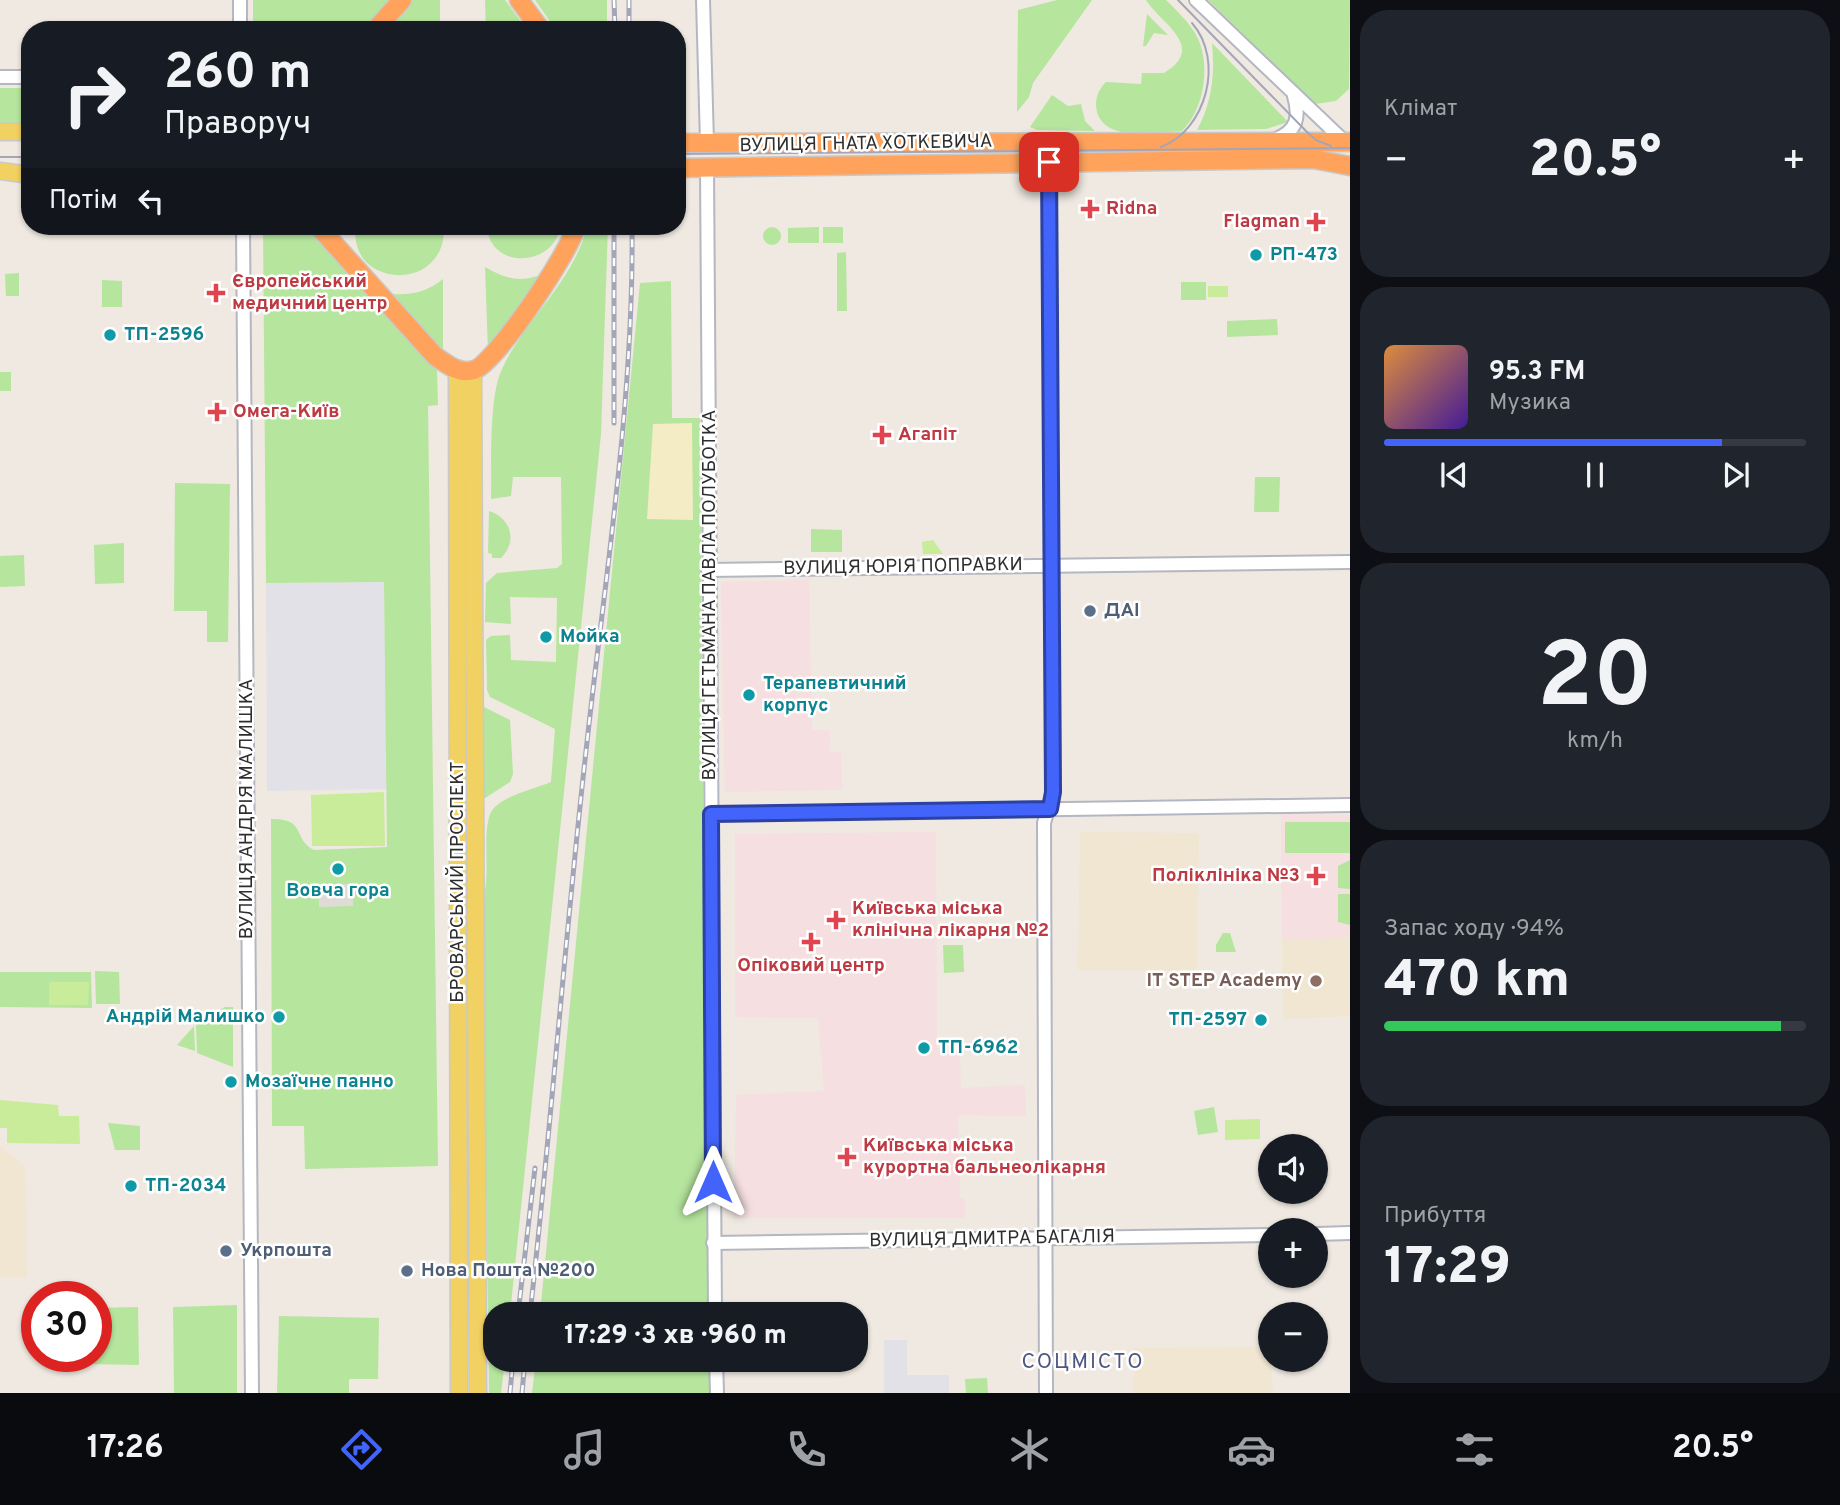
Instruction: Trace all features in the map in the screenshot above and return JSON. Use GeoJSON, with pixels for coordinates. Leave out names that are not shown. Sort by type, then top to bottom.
{"type":"FeatureCollection","features":[{"type":"Feature","properties":{"kind":"highway"},"geometry":{"type":"LineString","coordinates":[[383,21],[402,0]]}},
{"type":"Feature","properties":{"kind":"highway"},"geometry":{"type":"LineString","coordinates":[[519,0],[534,21]]}},
{"type":"Feature","properties":{"kind":"highway","name":"ВУЛИЦЯ ГНАТА ХОТКЕВИЧА"},"geometry":{"type":"LineString","coordinates":[[686,143],[907,145],[1349,141]]}},
{"type":"Feature","properties":{"kind":"highway","name":"ВУЛИЦЯ ГНАТА ХОТКЕВИЧА"},"geometry":{"type":"LineString","coordinates":[[686,168],[1049,162],[1331,161],[1350,166]]}},
{"type":"Feature","properties":{"kind":"highway"},"geometry":{"type":"LineString","coordinates":[[326,235],[435,356],[465,370],[492,358],[565,254],[572,235]]}},
{"type":"Feature","properties":{"kind":"main road"},"geometry":{"type":"LineString","coordinates":[[0,132],[21,132]]}},
{"type":"Feature","properties":{"kind":"main road","name":"БРОВАРСЬКИЙ ПРОСПЕКТ"},"geometry":{"type":"LineString","coordinates":[[459,1393],[465,370]]}},
{"type":"Feature","properties":{"kind":"main road","name":"БРОВАРСЬКИЙ ПРОСПЕКТ"},"geometry":{"type":"LineString","coordinates":[[465,370],[478,1393]]}},
{"type":"Feature","properties":{"kind":"street"},"geometry":{"type":"LineString","coordinates":[[240,0],[240,21]]}},
{"type":"Feature","properties":{"kind":"street"},"geometry":{"type":"LineString","coordinates":[[703,0],[707,142]]}},
{"type":"Feature","properties":{"kind":"street"},"geometry":{"type":"LineString","coordinates":[[1196,0],[1320,119],[1349,141]]}},
{"type":"Feature","properties":{"kind":"street"},"geometry":{"type":"LineString","coordinates":[[0,77],[21,77]]}},
{"type":"Feature","properties":{"kind":"street"},"geometry":{"type":"LineString","coordinates":[[1270,141],[1288,135],[1295,126],[1297,107],[1294,95]]}},
{"type":"Feature","properties":{"kind":"street"},"geometry":{"type":"LineString","coordinates":[[1331,161],[1350,175]]}},
{"type":"Feature","properties":{"kind":"street"},"geometry":{"type":"LineString","coordinates":[[1046,1393],[1044,823],[1053,792],[1049,162]]}},
{"type":"Feature","properties":{"kind":"street","name":"ВУЛИЦЯ ГЕТЬМАНА ПАВЛА ПОЛУБОТКА"},"geometry":{"type":"LineString","coordinates":[[707,169],[715,1302]]}},
{"type":"Feature","properties":{"kind":"street","name":"ВУЛИЦЯ АНДРІЯ МАЛИШКА"},"geometry":{"type":"LineString","coordinates":[[243,235],[253,1393]]}},
{"type":"Feature","properties":{"kind":"street","name":"ВУЛИЦЯ ЮРІЯ ПОПРАВКИ"},"geometry":{"type":"LineString","coordinates":[[708,570],[1350,562]]}},
{"type":"Feature","properties":{"kind":"street"},"geometry":{"type":"LineString","coordinates":[[711,814],[1350,804]]}},
{"type":"Feature","properties":{"kind":"street"},"geometry":{"type":"LineString","coordinates":[[1328,1234],[1350,1233]]}},
{"type":"Feature","properties":{"kind":"street","name":"ВУЛИЦЯ ДМИТРА БАГАЛІЯ"},"geometry":{"type":"LineString","coordinates":[[713,1244],[1258,1235]]}},
{"type":"Feature","properties":{"kind":"street"},"geometry":{"type":"LineString","coordinates":[[716,1372],[717,1393]]}},
{"type":"Feature","properties":{"kind":"shaded area"},"geometry":{"type":"Polygon","coordinates":[[[809,580],[812,730],[830,730],[830,751],[841,752],[842,790],[725,792],[721,582],[809,580]]]}},
{"type":"Feature","properties":{"kind":"shaded area"},"geometry":{"type":"Polygon","coordinates":[[[384,582],[387,789],[267,791],[266,583],[384,582]]]}},
{"type":"Feature","properties":{"kind":"shaded area","name":"Поліклініка №3"},"geometry":{"type":"Polygon","coordinates":[[[1281,814],[1350,815],[1350,938],[1282,939],[1281,814]]]}},
{"type":"Feature","properties":{"kind":"shaded area","name":"Київська міська клінічна лікарня №2"},"geometry":{"type":"Polygon","coordinates":[[[936,832],[937,1048],[960,1052],[961,1088],[1025,1085],[1026,1116],[958,1115],[960,1198],[965,1199],[965,1218],[734,1218],[736,1095],[824,1091],[818,1018],[735,1017],[735,834],[936,832]]]}},
{"type":"Feature","properties":{"kind":"shaded area"},"geometry":{"type":"Polygon","coordinates":[[[1080,832],[1199,833],[1197,971],[1078,970],[1080,832]]]}},
{"type":"Feature","properties":{"kind":"shaded area"},"geometry":{"type":"Polygon","coordinates":[[[353,884],[353,906],[319,907],[319,885],[353,884]]]}},
{"type":"Feature","properties":{"kind":"shaded area","name":"IT STEP Academy"},"geometry":{"type":"Polygon","coordinates":[[[1350,938],[1350,1016],[1283,1019],[1282,939],[1350,938]]]}},
{"type":"Feature","properties":{"kind":"shaded area"},"geometry":{"type":"Polygon","coordinates":[[[0,1146],[25,1167],[27,1278],[0,1277],[0,1146]]]}},
{"type":"Feature","properties":{"kind":"shaded area"},"geometry":{"type":"Polygon","coordinates":[[[884,1340],[907,1340],[907,1375],[949,1375],[949,1393],[884,1393],[884,1340]]]}},
{"type":"Feature","properties":{"kind":"shaded area"},"geometry":{"type":"Polygon","coordinates":[[[1258,1347],[1258,1372],[1272,1372],[1273,1393],[1134,1393],[1134,1348],[1258,1347]]]}},
{"type":"Feature","properties":{"kind":"green space"},"geometry":{"type":"Polygon","coordinates":[[[253,0],[390,0],[372,21],[253,21],[253,0]]]}},
{"type":"Feature","properties":{"kind":"green space"},"geometry":{"type":"Polygon","coordinates":[[[409,0],[440,0],[440,21],[390,21],[409,0]]]}},
{"type":"Feature","properties":{"kind":"green space"},"geometry":{"type":"Polygon","coordinates":[[[485,0],[505,0],[520,21],[486,21],[485,0]]]}},
{"type":"Feature","properties":{"kind":"green space"},"geometry":{"type":"Polygon","coordinates":[[[535,0],[607,0],[607,21],[550,21],[535,0]]]}},
{"type":"Feature","properties":{"kind":"green space"},"geometry":{"type":"Polygon","coordinates":[[[1057,0],[1092,0],[1033,83],[1029,97],[1017,112],[1018,10],[1057,0]]]}},
{"type":"Feature","properties":{"kind":"green space"},"geometry":{"type":"Polygon","coordinates":[[[1146,0],[1166,0],[1195,33],[1200,44],[1204,84],[1196,110],[1182,131],[1146,134],[1121,132],[1102,122],[1097,112],[1097,96],[1106,82],[1141,84],[1142,73],[1164,73],[1182,54],[1177,35],[1146,0]]]}},
{"type":"Feature","properties":{"kind":"green space"},"geometry":{"type":"Polygon","coordinates":[[[1208,0],[1350,0],[1349,89],[1336,101],[1315,104],[1208,0]]]}},
{"type":"Feature","properties":{"kind":"green space"},"geometry":{"type":"Polygon","coordinates":[[[1147,14],[1168,35],[1154,33],[1146,46],[1143,46],[1147,14]]]}},
{"type":"Feature","properties":{"kind":"green space"},"geometry":{"type":"Polygon","coordinates":[[[1212,43],[1288,122],[1266,129],[1197,130],[1211,88],[1212,43]]]}},
{"type":"Feature","properties":{"kind":"green space"},"geometry":{"type":"Polygon","coordinates":[[[0,88],[21,88],[21,125],[0,126],[0,88]]]}},
{"type":"Feature","properties":{"kind":"green space"},"geometry":{"type":"Polygon","coordinates":[[[1052,95],[1068,106],[1081,104],[1085,121],[1095,131],[1037,130],[1030,127],[1052,95]]]}},
{"type":"Feature","properties":{"kind":"green space"},"geometry":{"type":"Polygon","coordinates":[[[772,227],[778,230],[781,236],[778,242],[772,245],[766,242],[763,236],[766,230],[772,227]]]}},
{"type":"Feature","properties":{"kind":"green space"},"geometry":{"type":"Polygon","coordinates":[[[819,227],[819,243],[788,243],[788,228],[819,227]]]}},
{"type":"Feature","properties":{"kind":"green space"},"geometry":{"type":"Polygon","coordinates":[[[823,227],[843,227],[843,243],[823,243],[823,227]]]}},
{"type":"Feature","properties":{"kind":"green space"},"geometry":{"type":"Polygon","coordinates":[[[263,235],[317,235],[432,362],[437,371],[438,405],[428,406],[438,1166],[305,1169],[304,1126],[272,1126],[271,819],[295,825],[303,840],[314,850],[387,847],[384,582],[266,583],[263,235]]]}},
{"type":"Feature","properties":{"kind":"green space"},"geometry":{"type":"Polygon","coordinates":[[[356,235],[443,235],[441,248],[430,264],[415,272],[398,275],[381,272],[366,262],[357,247],[356,235]]]}},
{"type":"Feature","properties":{"kind":"green space"},"geometry":{"type":"Polygon","coordinates":[[[489,235],[557,235],[546,250],[521,258],[508,256],[498,250],[489,235]]]}},
{"type":"Feature","properties":{"kind":"green space"},"geometry":{"type":"Polygon","coordinates":[[[584,235],[608,235],[601,434],[511,1302],[488,1302],[482,901],[486,878],[488,823],[491,813],[502,802],[551,782],[555,729],[490,697],[487,690],[486,640],[491,636],[510,635],[511,660],[556,662],[557,598],[510,597],[511,624],[485,622],[486,583],[497,573],[557,568],[562,564],[561,477],[513,477],[511,496],[491,499],[493,412],[498,379],[503,367],[572,264],[584,235]]]}},
{"type":"Feature","properties":{"kind":"green space"},"geometry":{"type":"Polygon","coordinates":[[[846,252],[847,311],[837,311],[837,253],[846,252]]]}},
{"type":"Feature","properties":{"kind":"green space"},"geometry":{"type":"Polygon","coordinates":[[[485,267],[510,278],[537,276],[540,279],[488,351],[485,267]]]}},
{"type":"Feature","properties":{"kind":"green space"},"geometry":{"type":"Polygon","coordinates":[[[19,273],[19,296],[6,296],[5,274],[19,273]]]}},
{"type":"Feature","properties":{"kind":"green space"},"geometry":{"type":"Polygon","coordinates":[[[443,279],[443,353],[391,300],[393,294],[419,292],[443,279]]]}},
{"type":"Feature","properties":{"kind":"green space"},"geometry":{"type":"Polygon","coordinates":[[[102,280],[122,281],[122,307],[102,307],[102,280]]]}},
{"type":"Feature","properties":{"kind":"green space"},"geometry":{"type":"Polygon","coordinates":[[[671,281],[672,418],[700,418],[708,1302],[541,1302],[640,283],[671,281]]]}},
{"type":"Feature","properties":{"kind":"green space"},"geometry":{"type":"Polygon","coordinates":[[[1181,282],[1206,282],[1206,300],[1181,300],[1181,282]]]}},
{"type":"Feature","properties":{"kind":"green space"},"geometry":{"type":"Polygon","coordinates":[[[1208,286],[1228,286],[1228,297],[1208,297],[1208,286]]]}},
{"type":"Feature","properties":{"kind":"green space"},"geometry":{"type":"Polygon","coordinates":[[[1277,319],[1278,335],[1227,337],[1227,321],[1277,319]]]}},
{"type":"Feature","properties":{"kind":"green space"},"geometry":{"type":"Polygon","coordinates":[[[0,372],[11,372],[11,391],[0,391],[0,372]]]}},
{"type":"Feature","properties":{"kind":"green space"},"geometry":{"type":"Polygon","coordinates":[[[1255,477],[1280,477],[1279,512],[1254,512],[1255,477]]]}},
{"type":"Feature","properties":{"kind":"green space"},"geometry":{"type":"Polygon","coordinates":[[[175,483],[230,484],[228,642],[207,642],[207,611],[174,611],[175,483]]]}},
{"type":"Feature","properties":{"kind":"green space"},"geometry":{"type":"Polygon","coordinates":[[[489,511],[503,519],[510,531],[509,544],[501,558],[492,558],[492,554],[488,553],[489,511]]]}},
{"type":"Feature","properties":{"kind":"green space"},"geometry":{"type":"Polygon","coordinates":[[[811,529],[842,530],[842,552],[811,552],[811,529]]]}},
{"type":"Feature","properties":{"kind":"green space"},"geometry":{"type":"Polygon","coordinates":[[[933,540],[943,554],[923,554],[922,542],[933,540]]]}},
{"type":"Feature","properties":{"kind":"green space"},"geometry":{"type":"Polygon","coordinates":[[[124,543],[124,583],[95,584],[94,545],[124,543]]]}},
{"type":"Feature","properties":{"kind":"green space"},"geometry":{"type":"Polygon","coordinates":[[[24,555],[25,586],[0,587],[0,556],[24,555]]]}},
{"type":"Feature","properties":{"kind":"green space"},"geometry":{"type":"Polygon","coordinates":[[[480,705],[510,720],[513,774],[510,782],[482,800],[480,705]]]}},
{"type":"Feature","properties":{"kind":"green space"},"geometry":{"type":"Polygon","coordinates":[[[384,792],[385,846],[312,846],[311,795],[384,792]]]}},
{"type":"Feature","properties":{"kind":"green space"},"geometry":{"type":"Polygon","coordinates":[[[1285,822],[1350,822],[1350,853],[1285,853],[1285,822]]]}},
{"type":"Feature","properties":{"kind":"green space"},"geometry":{"type":"Polygon","coordinates":[[[1350,860],[1350,889],[1338,888],[1338,866],[1350,860]]]}},
{"type":"Feature","properties":{"kind":"green space"},"geometry":{"type":"Polygon","coordinates":[[[1338,894],[1350,894],[1350,925],[1338,922],[1338,894]]]}},
{"type":"Feature","properties":{"kind":"green space"},"geometry":{"type":"Polygon","coordinates":[[[1223,933],[1230,933],[1236,952],[1216,952],[1216,945],[1223,933]]]}},
{"type":"Feature","properties":{"kind":"green space"},"geometry":{"type":"Polygon","coordinates":[[[943,945],[963,945],[964,972],[944,973],[943,945]]]}},
{"type":"Feature","properties":{"kind":"green space"},"geometry":{"type":"Polygon","coordinates":[[[95,971],[119,972],[120,1004],[96,1004],[95,971]]]}},
{"type":"Feature","properties":{"kind":"green space"},"geometry":{"type":"Polygon","coordinates":[[[0,972],[91,972],[92,1008],[0,1007],[0,972]]]}},
{"type":"Feature","properties":{"kind":"green space"},"geometry":{"type":"Polygon","coordinates":[[[49,982],[89,982],[88,1005],[49,1005],[49,982]]]}},
{"type":"Feature","properties":{"kind":"green space"},"geometry":{"type":"Polygon","coordinates":[[[225,1007],[233,1007],[233,1067],[197,1053],[196,1025],[225,1007]]]}},
{"type":"Feature","properties":{"kind":"green space"},"geometry":{"type":"Polygon","coordinates":[[[194,1026],[195,1051],[177,1045],[194,1026]]]}},
{"type":"Feature","properties":{"kind":"green space"},"geometry":{"type":"Polygon","coordinates":[[[0,1100],[58,1105],[59,1116],[79,1116],[80,1144],[7,1143],[7,1128],[0,1128],[0,1100]]]}},
{"type":"Feature","properties":{"kind":"green space"},"geometry":{"type":"Polygon","coordinates":[[[1214,1107],[1218,1132],[1198,1135],[1194,1111],[1214,1107]]]}},
{"type":"Feature","properties":{"kind":"green space"},"geometry":{"type":"Polygon","coordinates":[[[1260,1119],[1258,1139],[1225,1140],[1225,1120],[1260,1119]]]}},
{"type":"Feature","properties":{"kind":"green space"},"geometry":{"type":"Polygon","coordinates":[[[108,1123],[140,1126],[140,1150],[115,1150],[108,1123]]]}},
{"type":"Feature","properties":{"kind":"green space"},"geometry":{"type":"Polygon","coordinates":[[[237,1305],[237,1393],[174,1393],[173,1307],[237,1305]]]}},
{"type":"Feature","properties":{"kind":"green space"},"geometry":{"type":"Polygon","coordinates":[[[138,1307],[139,1365],[112,1364],[112,1308],[138,1307]]]}},
{"type":"Feature","properties":{"kind":"green space"},"geometry":{"type":"Polygon","coordinates":[[[279,1316],[379,1318],[378,1379],[349,1379],[349,1393],[277,1393],[279,1316]]]}},
{"type":"Feature","properties":{"kind":"green space"},"geometry":{"type":"Polygon","coordinates":[[[489,1372],[504,1372],[501,1393],[489,1393],[489,1372]]]}},
{"type":"Feature","properties":{"kind":"green space"},"geometry":{"type":"Polygon","coordinates":[[[535,1372],[709,1372],[709,1393],[532,1393],[535,1372]]]}},
{"type":"Feature","properties":{"kind":"green space"},"geometry":{"type":"Polygon","coordinates":[[[987,1378],[988,1393],[966,1393],[965,1379],[987,1378]]]}},
{"type":"Feature","properties":{"kind":"sand"},"geometry":{"type":"Polygon","coordinates":[[[692,423],[693,520],[647,519],[653,424],[692,423]]]}},
{"type":"Feature","properties":{"kind":"tram line"},"geometry":{"type":"LineString","coordinates":[[1178,0],[1306,131],[1316,140],[1331,146]]}},
{"type":"Feature","properties":{"kind":"tram line"},"geometry":{"type":"LineString","coordinates":[[1161,147],[1177,138],[1189,126],[1206,93],[1209,74],[1207,56],[1202,39],[1192,23]]}},
{"type":"Feature","properties":{"kind":"tram line"},"geometry":{"type":"LineString","coordinates":[[686,154],[1350,148]]}},
{"type":"Feature","properties":{"kind":"tram line"},"geometry":{"type":"LineString","coordinates":[[0,157],[21,157]]}},
{"type":"Feature","properties":{"kind":"railway"},"geometry":{"type":"LineString","coordinates":[[614,0],[615,21]]}},
{"type":"Feature","properties":{"kind":"railway"},"geometry":{"type":"LineString","coordinates":[[629,0],[629,21]]}},
{"type":"Feature","properties":{"kind":"railway"},"geometry":{"type":"LineString","coordinates":[[614,235],[614,423]]}},
{"type":"Feature","properties":{"kind":"railway"},"geometry":{"type":"LineString","coordinates":[[531,1302],[578,821],[617,489],[628,358],[632,235]]}},
{"type":"Feature","properties":{"kind":"railway"},"geometry":{"type":"LineString","coordinates":[[519,1302],[535,1168]]}},
{"type":"Feature","properties":{"kind":"railway"},"geometry":{"type":"LineString","coordinates":[[510,1393],[512,1372]]}},
{"type":"Feature","properties":{"kind":"railway"},"geometry":{"type":"LineString","coordinates":[[522,1393],[524,1372]]}},
{"type":"Feature","properties":{"kind":"place","name":"Ridna"},"geometry":{"type":"Point","coordinates":[1090,209]}},
{"type":"Feature","properties":{"kind":"place","name":"Flagman"},"geometry":{"type":"Point","coordinates":[1316,222]}},
{"type":"Feature","properties":{"kind":"place","name":"РП-473"},"geometry":{"type":"Point","coordinates":[1256,255]}},
{"type":"Feature","properties":{"kind":"place","name":"Європейський медичний центр"},"geometry":{"type":"Point","coordinates":[216,293]}},
{"type":"Feature","properties":{"kind":"place","name":"ТП-2596"},"geometry":{"type":"Point","coordinates":[110,335]}},
{"type":"Feature","properties":{"kind":"place","name":"Омега-Київ"},"geometry":{"type":"Point","coordinates":[217,412]}},
{"type":"Feature","properties":{"kind":"place","name":"Агапіт"},"geometry":{"type":"Point","coordinates":[882,435]}},
{"type":"Feature","properties":{"kind":"place","name":"ДАІ"},"geometry":{"type":"Point","coordinates":[1090,611]}},
{"type":"Feature","properties":{"kind":"place","name":"Мойка"},"geometry":{"type":"Point","coordinates":[546,637]}},
{"type":"Feature","properties":{"kind":"place","name":"Терапевтичний корпус"},"geometry":{"type":"Point","coordinates":[749,695]}},
{"type":"Feature","properties":{"kind":"place","name":"Вовча гора"},"geometry":{"type":"Point","coordinates":[338,869]}},
{"type":"Feature","properties":{"kind":"place","name":"Поліклініка №3"},"geometry":{"type":"Point","coordinates":[1316,876]}},
{"type":"Feature","properties":{"kind":"place","name":"Київська міська клінічна лікарня №2"},"geometry":{"type":"Point","coordinates":[836,920]}},
{"type":"Feature","properties":{"kind":"place","name":"Опіковий центр"},"geometry":{"type":"Point","coordinates":[811,942]}},
{"type":"Feature","properties":{"kind":"place","name":"IT STEP Academy"},"geometry":{"type":"Point","coordinates":[1316,981]}},
{"type":"Feature","properties":{"kind":"place","name":"Андрій Малишко"},"geometry":{"type":"Point","coordinates":[279,1017]}},
{"type":"Feature","properties":{"kind":"place","name":"ТП-2597"},"geometry":{"type":"Point","coordinates":[1261,1020]}},
{"type":"Feature","properties":{"kind":"place","name":"ТП-6962"},"geometry":{"type":"Point","coordinates":[924,1048]}},
{"type":"Feature","properties":{"kind":"place","name":"Мозаїчне панно"},"geometry":{"type":"Point","coordinates":[231,1082]}},
{"type":"Feature","properties":{"kind":"place","name":"Київська міська курортна бальнеолікарня"},"geometry":{"type":"Point","coordinates":[847,1157]}},
{"type":"Feature","properties":{"kind":"place","name":"ТП-2034"},"geometry":{"type":"Point","coordinates":[131,1186]}},
{"type":"Feature","properties":{"kind":"place","name":"Укрпошта"},"geometry":{"type":"Point","coordinates":[226,1251]}},
{"type":"Feature","properties":{"kind":"place","name":"Нова Пошта №200"},"geometry":{"type":"Point","coordinates":[407,1271]}},
{"type":"Feature","properties":{"kind":"district","name":"СОЦМІСТО"},"geometry":{"type":"Point","coordinates":[1083,1362]}},
{"type":"Feature","properties":{"kind":"route"},"geometry":{"type":"LineString","coordinates":[[713,1182],[711,814],[1050,809],[1053,792],[1053,588],[1049,162]]}}]}
